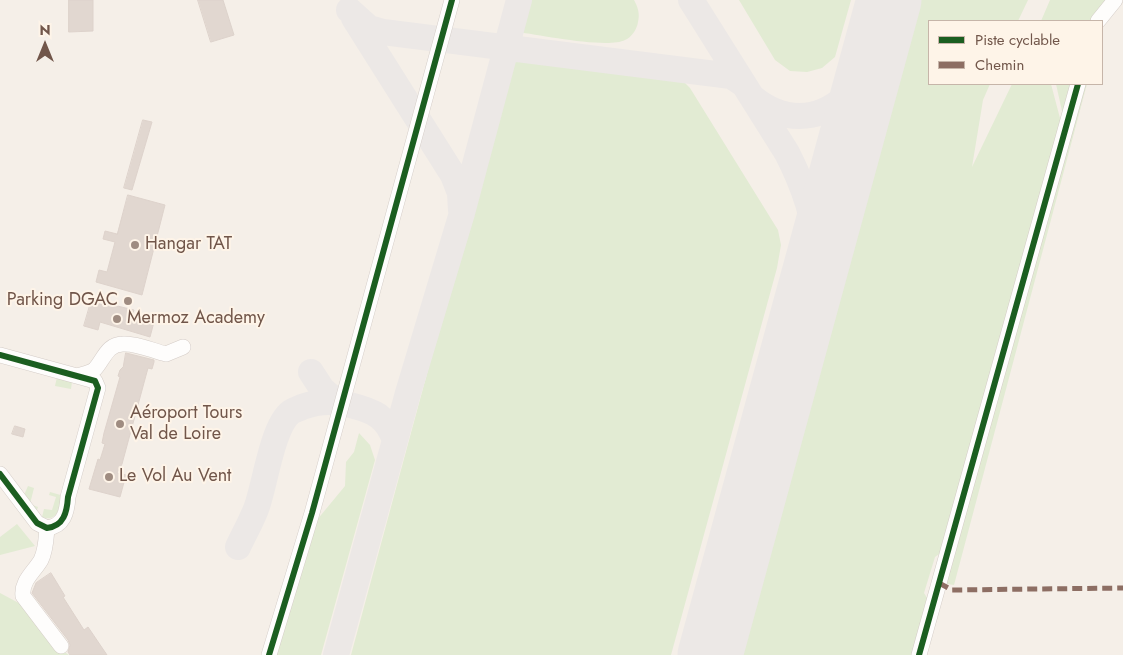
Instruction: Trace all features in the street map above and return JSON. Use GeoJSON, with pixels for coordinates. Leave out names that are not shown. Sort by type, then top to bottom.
{"type":"FeatureCollection","features":[{"type":"Feature","properties":{"kind":"street"},"geometry":{"type":"LineString","coordinates":[[269,655],[312,513],[452,0]]}},
{"type":"Feature","properties":{"kind":"street"},"geometry":{"type":"LineString","coordinates":[[1099,20],[1115,0]]}},
{"type":"Feature","properties":{"kind":"street"},"geometry":{"type":"LineString","coordinates":[[919,655],[1078,85]]}},
{"type":"Feature","properties":{"kind":"street"},"geometry":{"type":"LineString","coordinates":[[77,376],[94,369],[105,354],[115,345],[122,343],[166,354],[183,347]]}},
{"type":"Feature","properties":{"kind":"street"},"geometry":{"type":"LineString","coordinates":[[0,355],[95,381],[98,388],[68,497],[67,512],[59,524],[48,528],[37,523],[0,474]]}},
{"type":"Feature","properties":{"kind":"street"},"geometry":{"type":"LineString","coordinates":[[48,528],[46,547],[41,559],[22,590],[23,596],[60,646]]}},
{"type":"Feature","properties":{"kind":"green space"},"geometry":{"type":"Polygon","coordinates":[[[526,0],[634,0],[637,5],[639,19],[637,27],[628,39],[616,42],[589,42],[518,32],[526,0]]]}},
{"type":"Feature","properties":{"kind":"green space"},"geometry":{"type":"Polygon","coordinates":[[[739,0],[851,0],[835,57],[822,68],[807,72],[790,71],[775,60],[739,0]]]}},
{"type":"Feature","properties":{"kind":"green space"},"geometry":{"type":"Polygon","coordinates":[[[919,0],[1028,0],[1018,20],[928,20],[928,85],[990,85],[983,100],[972,167],[1012,85],[1051,85],[1061,122],[946,549],[935,557],[924,593],[931,604],[916,655],[740,655],[919,0]]]}},
{"type":"Feature","properties":{"kind":"green space"},"geometry":{"type":"Polygon","coordinates":[[[1050,0],[1111,0],[1097,20],[1041,20],[1050,0]]]}},
{"type":"Feature","properties":{"kind":"green space"},"geometry":{"type":"Polygon","coordinates":[[[516,54],[675,76],[682,80],[690,88],[778,230],[781,245],[777,268],[671,655],[351,655],[510,57],[516,54]]]}},
{"type":"Feature","properties":{"kind":"green space"},"geometry":{"type":"Polygon","coordinates":[[[1056,85],[1075,85],[1064,120],[1056,85]]]}},
{"type":"Feature","properties":{"kind":"green space"},"geometry":{"type":"Polygon","coordinates":[[[1080,85],[1087,85],[954,585],[947,584],[944,580],[1080,85]]]}},
{"type":"Feature","properties":{"kind":"green space"},"geometry":{"type":"Polygon","coordinates":[[[57,377],[72,382],[71,389],[55,386],[57,377]]]}},
{"type":"Feature","properties":{"kind":"green space"},"geometry":{"type":"Polygon","coordinates":[[[359,433],[370,445],[375,460],[321,655],[271,655],[302,538],[345,486],[346,462],[354,452],[359,433]]]}},
{"type":"Feature","properties":{"kind":"green space"},"geometry":{"type":"Polygon","coordinates":[[[28,486],[34,488],[30,504],[24,495],[28,486]]]}},
{"type":"Feature","properties":{"kind":"green space"},"geometry":{"type":"Polygon","coordinates":[[[50,492],[64,496],[54,516],[51,518],[42,517],[44,509],[52,510],[56,497],[49,495],[50,492]]]}},
{"type":"Feature","properties":{"kind":"green space"},"geometry":{"type":"Polygon","coordinates":[[[30,504],[38,507],[36,513],[30,504]]]}},
{"type":"Feature","properties":{"kind":"green space"},"geometry":{"type":"Polygon","coordinates":[[[17,524],[35,546],[0,555],[0,537],[17,524]]]}},
{"type":"Feature","properties":{"kind":"green space"},"geometry":{"type":"Polygon","coordinates":[[[0,593],[30,609],[63,651],[69,655],[0,655],[0,593]]]}},
{"type":"Feature","properties":{"kind":"building"},"geometry":{"type":"Polygon","coordinates":[[[69,0],[93,0],[93,31],[69,32],[69,0]]]}},
{"type":"Feature","properties":{"kind":"building"},"geometry":{"type":"Polygon","coordinates":[[[198,0],[223,0],[234,35],[211,42],[198,0]]]}},
{"type":"Feature","properties":{"kind":"building"},"geometry":{"type":"Polygon","coordinates":[[[143,120],[152,122],[132,190],[124,188],[143,120]]]}},
{"type":"Feature","properties":{"kind":"building","name":"Hangar TAT"},"geometry":{"type":"Polygon","coordinates":[[[128,195],[165,205],[142,295],[96,282],[99,270],[107,272],[115,242],[103,239],[105,231],[117,234],[128,195]]]}},
{"type":"Feature","properties":{"kind":"building"},"geometry":{"type":"Polygon","coordinates":[[[91,302],[134,310],[132,316],[154,322],[150,337],[100,322],[98,330],[84,326],[91,302]]]}},
{"type":"Feature","properties":{"kind":"building","name":"Aéroport Tours Val de Loire"},"geometry":{"type":"Polygon","coordinates":[[[126,353],[154,360],[154,362],[152,369],[148,368],[122,464],[117,473],[126,475],[120,497],[89,489],[98,459],[100,460],[105,444],[102,443],[104,433],[120,377],[118,376],[123,367],[126,353]]]}},
{"type":"Feature","properties":{"kind":"building"},"geometry":{"type":"Polygon","coordinates":[[[15,426],[25,429],[23,437],[12,434],[15,426]]]}},
{"type":"Feature","properties":{"kind":"building"},"geometry":{"type":"Polygon","coordinates":[[[51,573],[65,596],[63,597],[84,630],[88,627],[107,655],[70,655],[68,652],[70,645],[68,640],[32,593],[36,583],[51,573]]]}},
{"type":"Feature","properties":{"kind":"taxiway"},"geometry":{"type":"LineString","coordinates":[[336,655],[408,393],[462,213],[519,0]]}},
{"type":"Feature","properties":{"kind":"taxiway"},"geometry":{"type":"LineString","coordinates":[[691,0],[787,153],[808,202],[820,255]]}},
{"type":"Feature","properties":{"kind":"taxiway"},"geometry":{"type":"LineString","coordinates":[[349,10],[369,28],[383,32],[731,76],[743,84]]}},
{"type":"Feature","properties":{"kind":"taxiway"},"geometry":{"type":"LineString","coordinates":[[354,18],[453,175],[460,193],[461,210]]}},
{"type":"Feature","properties":{"kind":"taxiway"},"geometry":{"type":"LineString","coordinates":[[752,97],[763,105],[787,115],[811,115],[823,111],[835,105],[850,92],[875,54]]}},
{"type":"Feature","properties":{"kind":"taxiway"},"geometry":{"type":"LineString","coordinates":[[311,372],[322,389],[336,401]]}},
{"type":"Feature","properties":{"kind":"taxiway"},"geometry":{"type":"LineString","coordinates":[[238,547],[256,509],[279,430],[284,419],[291,412],[320,402],[344,403],[372,412],[378,416],[388,425],[395,440]]}},
{"type":"Feature","properties":{"kind":"runway"},"geometry":{"type":"LineString","coordinates":[[710,655],[889,0]]}},
{"type":"Feature","properties":{"kind":"marked path"},"geometry":{"type":"LineString","coordinates":[[939,583],[952,590],[1123,588]]}},
{"type":"Feature","properties":{"kind":"cycle path"},"geometry":{"type":"LineString","coordinates":[[269,655],[312,513],[452,0]]}},
{"type":"Feature","properties":{"kind":"cycle path"},"geometry":{"type":"LineString","coordinates":[[919,655],[1078,85]]}},
{"type":"Feature","properties":{"kind":"cycle path"},"geometry":{"type":"LineString","coordinates":[[0,355],[95,381],[98,388],[68,497],[67,508],[61,521],[53,527],[47,528],[37,523],[0,474]]}},
{"type":"Feature","properties":{"kind":"place","name":"Hangar TAT"},"geometry":{"type":"Point","coordinates":[135,245]}},
{"type":"Feature","properties":{"kind":"place","name":"Parking DGAC"},"geometry":{"type":"Point","coordinates":[128,301]}},
{"type":"Feature","properties":{"kind":"place","name":"Mermoz Academy"},"geometry":{"type":"Point","coordinates":[117,319]}},
{"type":"Feature","properties":{"kind":"place","name":"Aéroport Tours Val de Loire"},"geometry":{"type":"Point","coordinates":[120,424]}},
{"type":"Feature","properties":{"kind":"place","name":"Le Vol Au Vent"},"geometry":{"type":"Point","coordinates":[109,477]}}]}
